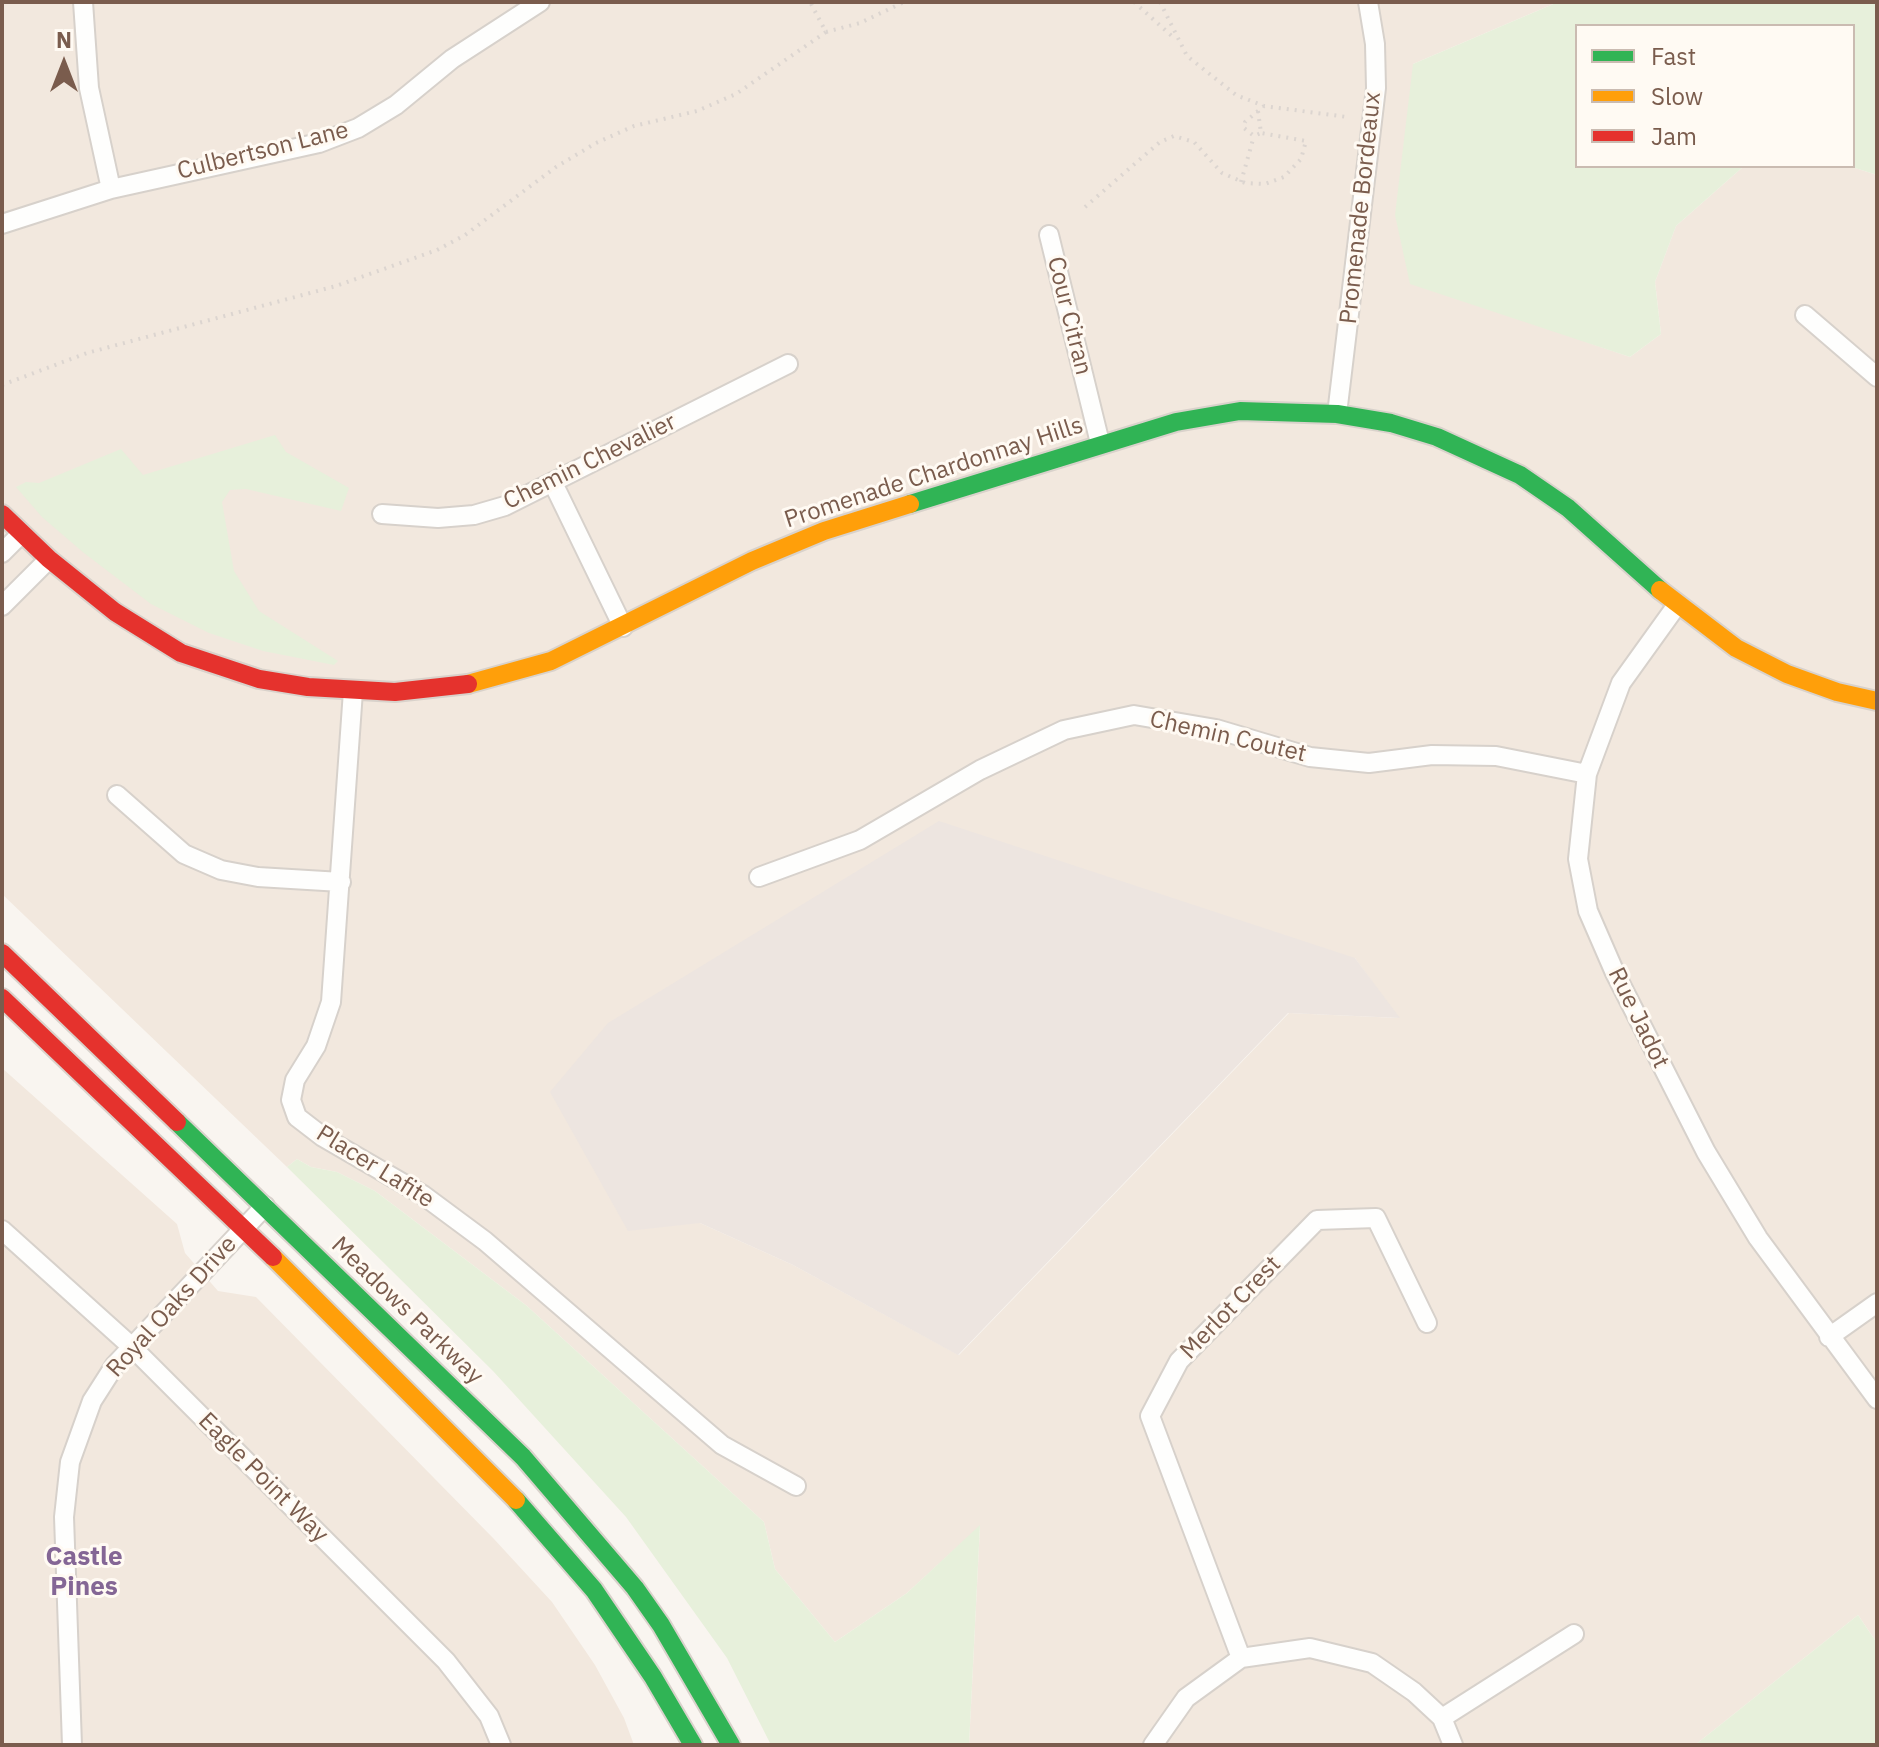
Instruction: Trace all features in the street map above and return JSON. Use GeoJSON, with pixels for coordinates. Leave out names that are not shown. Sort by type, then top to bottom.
{"type":"FeatureCollection","features":[{"type":"Feature","properties":{"kind":"main road","name":"Promenade Chardonnay Hills"},"geometry":{"type":"LineString","coordinates":[[2,514],[49,559],[115,612],[181,653],[259,679],[353,691],[438,690],[495,679],[551,661],[752,561],[824,531],[1100,443],[1176,422],[1240,411],[1337,414],[1391,423],[1437,437],[1520,475],[1568,508],[1677,605],[1736,648],[1787,674],[1837,692],[1877,701]]}},
{"type":"Feature","properties":{"kind":"main road","name":"Meadows Parkway"},"geometry":{"type":"LineString","coordinates":[[2,953],[523,1457],[580,1519],[661,1625],[731,1745]]}},
{"type":"Feature","properties":{"kind":"main road"},"geometry":{"type":"LineString","coordinates":[[2,998],[243,1229],[543,1529],[612,1616],[693,1745]]}},
{"type":"Feature","properties":{"kind":"street"},"geometry":{"type":"LineString","coordinates":[[83,2],[89,88],[111,189]]}},
{"type":"Feature","properties":{"kind":"street","name":"Culbertson Lane"},"geometry":{"type":"LineString","coordinates":[[2,224],[111,189],[319,143],[358,128],[396,105],[452,59],[540,2]]}},
{"type":"Feature","properties":{"kind":"street","name":"Promenade Bordeaux"},"geometry":{"type":"LineString","coordinates":[[1337,414],[1376,88],[1375,44],[1368,2]]}},
{"type":"Feature","properties":{"kind":"street","name":"Cour Citran"},"geometry":{"type":"LineString","coordinates":[[1049,235],[1100,443]]}},
{"type":"Feature","properties":{"kind":"street"},"geometry":{"type":"LineString","coordinates":[[1805,315],[1877,377]]}},
{"type":"Feature","properties":{"kind":"street","name":"Chemin Chevalier"},"geometry":{"type":"LineString","coordinates":[[382,514],[438,518],[474,515],[505,506],[788,364]]}},
{"type":"Feature","properties":{"kind":"street"},"geometry":{"type":"LineString","coordinates":[[553,483],[623,627]]}},
{"type":"Feature","properties":{"kind":"street"},"geometry":{"type":"LineString","coordinates":[[2,553],[21,534]]}},
{"type":"Feature","properties":{"kind":"street"},"geometry":{"type":"LineString","coordinates":[[2,606],[49,559]]}},
{"type":"Feature","properties":{"kind":"street","name":"Rue Jadot"},"geometry":{"type":"LineString","coordinates":[[1677,605],[1621,683],[1587,774],[1578,859],[1588,911],[1615,973],[1706,1152],[1758,1238],[1877,1399]]}},
{"type":"Feature","properties":{"kind":"street","name":"Placer Lafite"},"geometry":{"type":"LineString","coordinates":[[353,691],[331,1002],[316,1046],[295,1080],[291,1100],[297,1117],[323,1137],[423,1195],[473,1231],[722,1445],[796,1486]]}},
{"type":"Feature","properties":{"kind":"street","name":"Chemin Coutet"},"geometry":{"type":"LineString","coordinates":[[759,877],[860,840],[980,770],[1064,730],[1134,715],[1216,729],[1310,757],[1369,763],[1432,755],[1496,756],[1587,774]]}},
{"type":"Feature","properties":{"kind":"street"},"geometry":{"type":"LineString","coordinates":[[117,795],[184,854],[221,870],[258,877],[341,882]]}},
{"type":"Feature","properties":{"kind":"street","name":"Royal Oaks Drive"},"geometry":{"type":"LineString","coordinates":[[72,1745],[64,1517],[70,1462],[92,1401],[132,1347],[265,1206]]}},
{"type":"Feature","properties":{"kind":"street","name":"Merlot Crest"},"geometry":{"type":"LineString","coordinates":[[1241,1658],[1150,1416],[1179,1361],[1317,1220],[1376,1218],[1427,1323]]}},
{"type":"Feature","properties":{"kind":"street","name":"Eagle Point Way"},"geometry":{"type":"LineString","coordinates":[[2,1230],[132,1347],[446,1661],[489,1716],[501,1745]]}},
{"type":"Feature","properties":{"kind":"street"},"geometry":{"type":"LineString","coordinates":[[1829,1337],[1877,1303]]}},
{"type":"Feature","properties":{"kind":"street"},"geometry":{"type":"LineString","coordinates":[[1442,1718],[1574,1634]]}},
{"type":"Feature","properties":{"kind":"street"},"geometry":{"type":"LineString","coordinates":[[1153,1745],[1186,1698],[1241,1658],[1310,1648],[1372,1663],[1414,1692],[1442,1718],[1453,1745]]}},
{"type":"Feature","properties":{"kind":"path"},"geometry":{"type":"LineString","coordinates":[[810,2],[826,32]]}},
{"type":"Feature","properties":{"kind":"path"},"geometry":{"type":"LineString","coordinates":[[2,385],[87,353],[336,286],[437,250],[465,235],[556,167],[596,143],[634,126],[697,111],[736,94],[826,32],[860,23],[904,2]]}},
{"type":"Feature","properties":{"kind":"path"},"geometry":{"type":"LineString","coordinates":[[1134,2],[1176,39]]}},
{"type":"Feature","properties":{"kind":"path"},"geometry":{"type":"LineString","coordinates":[[1160,2],[1187,56],[1236,95],[1264,106],[1347,117]]}},
{"type":"Feature","properties":{"kind":"path"},"geometry":{"type":"LineString","coordinates":[[1254,136],[1244,128],[1248,118],[1264,106]]}},
{"type":"Feature","properties":{"kind":"path"},"geometry":{"type":"LineString","coordinates":[[1258,111],[1261,133]]}},
{"type":"Feature","properties":{"kind":"path"},"geometry":{"type":"LineString","coordinates":[[1085,207],[1160,142],[1174,136],[1194,142],[1222,173],[1241,182],[1265,184],[1284,177],[1306,150],[1306,141],[1261,133],[1254,136]]}},
{"type":"Feature","properties":{"kind":"path"},"geometry":{"type":"LineString","coordinates":[[1241,182],[1254,136]]}},
{"type":"Feature","properties":{"kind":"shaded area"},"geometry":{"type":"Polygon","coordinates":[[[2,2],[1558,2],[1413,64],[1540,326],[1630,357],[1661,334],[1655,282],[1676,226],[1742,168],[1855,168],[1877,175],[1877,1643],[1858,1615],[1695,1745],[969,1745],[980,1526],[907,1593],[835,1642],[775,1569],[764,1522],[527,1306],[375,1191],[337,1172],[311,1167],[297,1159],[287,1167],[2,894],[2,2]],[[1355,958],[700,1223],[793,1265],[959,1355],[1289,1013],[1398,1018],[1355,958]]]}},
{"type":"Feature","properties":{"kind":"shaded area"},"geometry":{"type":"Polygon","coordinates":[[[939,821],[1355,958],[1400,1018],[1288,1013],[958,1355],[793,1265],[700,1223],[628,1231],[550,1092],[608,1023],[939,821]]]}},
{"type":"Feature","properties":{"kind":"shaded area","name":"Castle Pines"},"geometry":{"type":"Polygon","coordinates":[[[2,1068],[177,1224],[185,1253],[218,1291],[256,1297],[494,1539],[552,1602],[595,1665],[624,1718],[634,1745],[2,1745],[2,1068]]]}},
{"type":"Feature","properties":{"kind":"green space"},"geometry":{"type":"Polygon","coordinates":[[[1558,2],[1877,2],[1877,175],[1855,168],[1855,24],[1575,24],[1575,168],[1742,168],[1676,226],[1655,282],[1661,334],[1630,357],[1410,284],[1395,215],[1413,64],[1558,2]]]}},
{"type":"Feature","properties":{"kind":"green space"},"geometry":{"type":"Polygon","coordinates":[[[275,435],[286,452],[349,488],[341,511],[246,489],[230,490],[222,502],[234,571],[259,611],[338,661],[334,665],[263,651],[209,633],[151,604],[42,517],[16,487],[26,482],[39,483],[121,449],[143,475],[275,435]]]}},
{"type":"Feature","properties":{"kind":"green space"},"geometry":{"type":"Polygon","coordinates":[[[297,1159],[311,1167],[337,1172],[375,1191],[527,1306],[764,1522],[775,1569],[835,1642],[907,1593],[980,1525],[969,1745],[771,1745],[727,1658],[626,1517],[493,1371],[287,1167],[297,1159]]]}},
{"type":"Feature","properties":{"kind":"green space"},"geometry":{"type":"Polygon","coordinates":[[[1858,1615],[1877,1643],[1877,1745],[1695,1745],[1858,1615]]]}},
{"type":"Feature","properties":{"kind":"traffic: fast"},"geometry":{"type":"LineString","coordinates":[[910,504],[1176,422],[1240,411],[1337,414],[1391,423],[1437,437],[1520,475],[1568,508],[1660,590]]}},
{"type":"Feature","properties":{"kind":"traffic: fast"},"geometry":{"type":"LineString","coordinates":[[177,1122],[523,1457],[635,1588],[661,1625],[731,1745]]}},
{"type":"Feature","properties":{"kind":"traffic: fast"},"geometry":{"type":"LineString","coordinates":[[516,1500],[594,1590],[653,1677],[693,1745]]}},
{"type":"Feature","properties":{"kind":"traffic: slow"},"geometry":{"type":"LineString","coordinates":[[468,684],[551,661],[752,561],[824,531],[910,504]]}},
{"type":"Feature","properties":{"kind":"traffic: slow"},"geometry":{"type":"LineString","coordinates":[[1660,590],[1736,648],[1787,674],[1837,692],[1877,701]]}},
{"type":"Feature","properties":{"kind":"traffic: slow"},"geometry":{"type":"LineString","coordinates":[[273,1257],[516,1500]]}},
{"type":"Feature","properties":{"kind":"traffic: jam"},"geometry":{"type":"LineString","coordinates":[[2,514],[49,559],[115,612],[181,653],[259,679],[308,687],[395,692],[468,684]]}},
{"type":"Feature","properties":{"kind":"traffic: jam"},"geometry":{"type":"LineString","coordinates":[[2,953],[177,1122]]}},
{"type":"Feature","properties":{"kind":"traffic: jam"},"geometry":{"type":"LineString","coordinates":[[2,998],[273,1257]]}},
{"type":"Feature","properties":{"kind":"district","name":"Castle Pines"},"geometry":{"type":"Point","coordinates":[84,1572]}}]}
